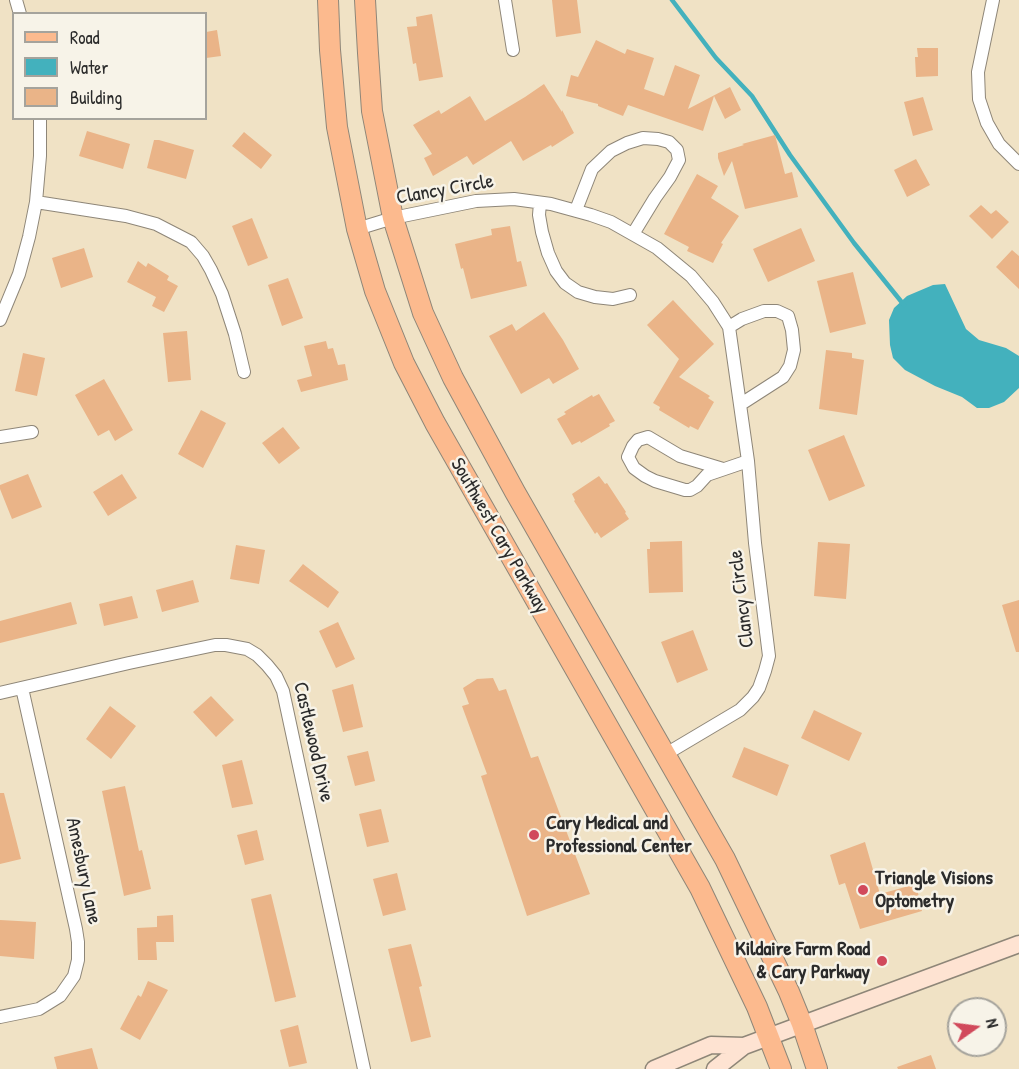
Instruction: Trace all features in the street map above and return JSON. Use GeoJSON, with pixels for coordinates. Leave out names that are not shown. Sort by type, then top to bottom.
{"type":"FeatureCollection","features":[{"type":"Feature","properties":{"kind":"main road","name":"Southwest Cary Parkway"},"geometry":{"type":"LineString","coordinates":[[328,0],[337,127],[357,229],[375,291],[404,363],[418,393],[700,888],[757,1007],[780,1069]]}},
{"type":"Feature","properties":{"kind":"main road","name":"Southwest Cary Parkway"},"geometry":{"type":"LineString","coordinates":[[365,0],[372,111],[393,218],[423,313],[453,378],[515,492],[724,859],[802,1024],[817,1069]]}},
{"type":"Feature","properties":{"kind":"main road"},"geometry":{"type":"LineString","coordinates":[[715,1069],[744,1046],[1019,944]]}},
{"type":"Feature","properties":{"kind":"main road"},"geometry":{"type":"LineString","coordinates":[[654,1069],[711,1045],[744,1046]]}},
{"type":"Feature","properties":{"kind":"street"},"geometry":{"type":"LineString","coordinates":[[505,0],[513,50]]}},
{"type":"Feature","properties":{"kind":"street"},"geometry":{"type":"LineString","coordinates":[[993,0],[978,72],[979,99],[987,123],[999,144],[1019,164]]}},
{"type":"Feature","properties":{"kind":"street"},"geometry":{"type":"LineString","coordinates":[[0,320],[18,274],[36,202],[40,120]]}},
{"type":"Feature","properties":{"kind":"street"},"geometry":{"type":"LineString","coordinates":[[576,210],[592,169],[611,151],[643,138],[669,142],[677,150],[679,160],[633,234]]}},
{"type":"Feature","properties":{"kind":"street","name":"Clancy Circle"},"geometry":{"type":"LineString","coordinates":[[357,229],[393,218],[476,201],[514,199],[576,210],[611,222],[657,248],[691,276],[713,302],[729,327],[748,461],[755,543],[769,656],[759,688],[740,710],[666,754]]}},
{"type":"Feature","properties":{"kind":"street"},"geometry":{"type":"LineString","coordinates":[[36,202],[126,216],[156,224],[191,242],[211,270],[222,294],[236,334],[244,372]]}},
{"type":"Feature","properties":{"kind":"street"},"geometry":{"type":"LineString","coordinates":[[540,203],[539,215],[542,232],[556,271],[565,283],[578,292],[595,297],[613,299],[630,296]]}},
{"type":"Feature","properties":{"kind":"street"},"geometry":{"type":"LineString","coordinates":[[729,327],[764,311],[777,311],[788,316],[792,330],[794,350],[790,366],[783,377],[741,404]]}},
{"type":"Feature","properties":{"kind":"street"},"geometry":{"type":"LineString","coordinates":[[0,437],[32,432]]}},
{"type":"Feature","properties":{"kind":"street"},"geometry":{"type":"LineString","coordinates":[[723,469],[680,456],[648,437],[638,440],[628,457],[634,468],[645,476],[685,490],[697,486],[707,475],[748,461]]}},
{"type":"Feature","properties":{"kind":"street","name":"Castlewood Drive"},"geometry":{"type":"LineString","coordinates":[[0,693],[215,645],[247,649],[267,665],[276,676],[283,691],[364,1069]]}},
{"type":"Feature","properties":{"kind":"street","name":"Amesbury Lane"},"geometry":{"type":"LineString","coordinates":[[0,1017],[39,1009],[60,996],[75,976],[78,960],[76,929],[22,688]]}},
{"type":"Feature","properties":{"kind":"water"},"geometry":{"type":"Polygon","coordinates":[[[945,284],[966,329],[979,340],[1006,348],[1019,356],[1019,388],[1004,402],[989,408],[977,408],[962,397],[905,370],[893,358],[889,320],[894,308],[907,296],[933,285],[945,284]]]}},
{"type":"Feature","properties":{"kind":"building"},"geometry":{"type":"Polygon","coordinates":[[[552,0],[577,0],[581,33],[556,37],[552,0]]]}},
{"type":"Feature","properties":{"kind":"building"},"geometry":{"type":"Polygon","coordinates":[[[432,14],[443,77],[419,81],[416,63],[413,64],[407,27],[417,26],[416,17],[432,14]]]}},
{"type":"Feature","properties":{"kind":"building"},"geometry":{"type":"Polygon","coordinates":[[[217,30],[221,56],[207,58],[207,32],[217,30]]]}},
{"type":"Feature","properties":{"kind":"building"},"geometry":{"type":"Polygon","coordinates":[[[596,40],[625,54],[627,49],[654,58],[644,89],[664,96],[675,65],[700,75],[688,109],[730,87],[741,110],[725,119],[714,96],[703,131],[628,105],[623,116],[598,106],[598,104],[566,96],[571,75],[578,77],[596,40]]]}},
{"type":"Feature","properties":{"kind":"building"},"geometry":{"type":"Polygon","coordinates":[[[917,48],[938,48],[938,76],[916,77],[917,48]]]}},
{"type":"Feature","properties":{"kind":"building"},"geometry":{"type":"Polygon","coordinates":[[[544,84],[574,133],[523,161],[511,141],[473,165],[467,156],[433,176],[424,158],[432,154],[413,125],[439,110],[441,114],[470,96],[485,121],[544,84]]]}},
{"type":"Feature","properties":{"kind":"building"},"geometry":{"type":"Polygon","coordinates":[[[923,97],[933,130],[913,136],[904,102],[923,97]]]}},
{"type":"Feature","properties":{"kind":"building"},"geometry":{"type":"Polygon","coordinates":[[[87,131],[130,144],[123,169],[79,156],[87,131]]]}},
{"type":"Feature","properties":{"kind":"building"},"geometry":{"type":"Polygon","coordinates":[[[244,132],[272,155],[261,169],[232,146],[244,132]]]}},
{"type":"Feature","properties":{"kind":"building"},"geometry":{"type":"Polygon","coordinates":[[[775,135],[785,174],[792,172],[798,197],[745,209],[732,161],[724,176],[718,153],[775,135]]]}},
{"type":"Feature","properties":{"kind":"building"},"geometry":{"type":"Polygon","coordinates":[[[154,140],[194,150],[186,179],[147,168],[154,140]]]}},
{"type":"Feature","properties":{"kind":"building"},"geometry":{"type":"Polygon","coordinates":[[[916,159],[930,185],[907,197],[894,170],[916,159]]]}},
{"type":"Feature","properties":{"kind":"building"},"geometry":{"type":"Polygon","coordinates":[[[697,174],[718,186],[711,198],[739,216],[721,243],[723,244],[713,263],[687,251],[689,247],[664,234],[697,174]]]}},
{"type":"Feature","properties":{"kind":"building"},"geometry":{"type":"Polygon","coordinates":[[[981,205],[991,214],[996,210],[1009,222],[992,239],[969,216],[981,205]]]}},
{"type":"Feature","properties":{"kind":"building"},"geometry":{"type":"Polygon","coordinates":[[[252,218],[268,258],[248,266],[232,226],[252,218]]]}},
{"type":"Feature","properties":{"kind":"building"},"geometry":{"type":"Polygon","coordinates":[[[510,226],[517,262],[521,261],[527,286],[471,299],[455,244],[492,235],[491,229],[510,226]]]}},
{"type":"Feature","properties":{"kind":"building"},"geometry":{"type":"Polygon","coordinates":[[[801,228],[815,261],[768,282],[753,249],[801,228]]]}},
{"type":"Feature","properties":{"kind":"building"},"geometry":{"type":"Polygon","coordinates":[[[84,248],[93,277],[61,288],[52,258],[84,248]]]}},
{"type":"Feature","properties":{"kind":"building"},"geometry":{"type":"Polygon","coordinates":[[[1012,250],[1019,256],[1019,289],[996,267],[1012,250]]]}},
{"type":"Feature","properties":{"kind":"building"},"geometry":{"type":"Polygon","coordinates":[[[138,261],[146,267],[148,263],[169,276],[167,280],[178,286],[164,312],[152,306],[156,297],[127,282],[138,261]]]}},
{"type":"Feature","properties":{"kind":"building"},"geometry":{"type":"Polygon","coordinates":[[[853,272],[866,324],[830,333],[817,281],[853,272]]]}},
{"type":"Feature","properties":{"kind":"building"},"geometry":{"type":"Polygon","coordinates":[[[288,278],[303,318],[282,326],[268,285],[288,278]]]}},
{"type":"Feature","properties":{"kind":"building"},"geometry":{"type":"Polygon","coordinates":[[[673,300],[714,344],[679,377],[710,396],[708,398],[714,402],[698,430],[690,426],[689,428],[659,410],[660,407],[653,403],[679,359],[647,325],[673,300]]]}},
{"type":"Feature","properties":{"kind":"building"},"geometry":{"type":"Polygon","coordinates":[[[544,312],[579,369],[553,384],[549,378],[521,394],[489,336],[512,324],[516,331],[544,312]]]}},
{"type":"Feature","properties":{"kind":"building"},"geometry":{"type":"Polygon","coordinates":[[[187,331],[191,380],[168,382],[163,333],[187,331]]]}},
{"type":"Feature","properties":{"kind":"building"},"geometry":{"type":"Polygon","coordinates":[[[326,341],[328,349],[333,348],[338,365],[345,364],[348,380],[301,392],[297,380],[312,376],[304,346],[326,341]]]}},
{"type":"Feature","properties":{"kind":"building"},"geometry":{"type":"Polygon","coordinates":[[[826,350],[852,353],[852,358],[864,360],[857,415],[819,409],[826,350]]]}},
{"type":"Feature","properties":{"kind":"building"},"geometry":{"type":"Polygon","coordinates":[[[23,353],[45,358],[37,396],[15,391],[23,353]]]}},
{"type":"Feature","properties":{"kind":"building"},"geometry":{"type":"Polygon","coordinates":[[[104,379],[133,430],[115,441],[109,430],[98,436],[75,395],[104,379]]]}},
{"type":"Feature","properties":{"kind":"building"},"geometry":{"type":"Polygon","coordinates":[[[599,394],[615,421],[581,443],[580,441],[572,445],[557,419],[566,414],[564,412],[592,395],[593,397],[599,394]]]}},
{"type":"Feature","properties":{"kind":"building"},"geometry":{"type":"Polygon","coordinates":[[[201,410],[226,423],[203,468],[178,454],[201,410]]]}},
{"type":"Feature","properties":{"kind":"building"},"geometry":{"type":"Polygon","coordinates":[[[283,427],[300,448],[279,464],[262,443],[283,427]]]}},
{"type":"Feature","properties":{"kind":"building"},"geometry":{"type":"Polygon","coordinates":[[[844,435],[865,486],[829,501],[808,450],[844,435]]]}},
{"type":"Feature","properties":{"kind":"building"},"geometry":{"type":"Polygon","coordinates":[[[28,474],[42,507],[12,519],[0,485],[28,474]]]}},
{"type":"Feature","properties":{"kind":"building"},"geometry":{"type":"Polygon","coordinates":[[[122,474],[137,498],[108,516],[93,492],[122,474]]]}},
{"type":"Feature","properties":{"kind":"building"},"geometry":{"type":"Polygon","coordinates":[[[599,476],[605,484],[607,483],[629,519],[601,538],[597,532],[595,534],[572,494],[599,476]]]}},
{"type":"Feature","properties":{"kind":"building"},"geometry":{"type":"Polygon","coordinates":[[[682,541],[683,592],[649,593],[647,549],[650,549],[650,542],[682,541]]]}},
{"type":"Feature","properties":{"kind":"building"},"geometry":{"type":"Polygon","coordinates":[[[818,542],[850,544],[846,599],[814,596],[818,542]]]}},
{"type":"Feature","properties":{"kind":"building"},"geometry":{"type":"Polygon","coordinates":[[[236,545],[265,550],[259,584],[230,579],[236,545]]]}},
{"type":"Feature","properties":{"kind":"building"},"geometry":{"type":"Polygon","coordinates":[[[303,564],[339,592],[328,608],[289,581],[303,564]]]}},
{"type":"Feature","properties":{"kind":"building"},"geometry":{"type":"Polygon","coordinates":[[[193,580],[199,602],[162,612],[156,590],[193,580]]]}},
{"type":"Feature","properties":{"kind":"building"},"geometry":{"type":"Polygon","coordinates":[[[132,596],[138,618],[104,626],[99,604],[132,596]]]}},
{"type":"Feature","properties":{"kind":"building"},"geometry":{"type":"Polygon","coordinates":[[[1019,600],[1019,652],[1016,652],[1002,605],[1019,600]]]}},
{"type":"Feature","properties":{"kind":"building"},"geometry":{"type":"Polygon","coordinates":[[[71,602],[77,624],[0,643],[0,621],[71,602]]]}},
{"type":"Feature","properties":{"kind":"building"},"geometry":{"type":"Polygon","coordinates":[[[338,622],[355,659],[336,668],[319,631],[338,622]]]}},
{"type":"Feature","properties":{"kind":"building"},"geometry":{"type":"Polygon","coordinates":[[[693,630],[708,670],[677,683],[661,642],[693,630]]]}},
{"type":"Feature","properties":{"kind":"building","name":"Cary Medical and Professional Center"},"geometry":{"type":"Polygon","coordinates":[[[493,678],[499,691],[506,689],[531,758],[538,756],[590,894],[527,916],[481,776],[487,774],[462,706],[469,704],[463,688],[477,679],[493,678]]]}},
{"type":"Feature","properties":{"kind":"building"},"geometry":{"type":"Polygon","coordinates":[[[353,684],[363,727],[343,732],[332,690],[353,684]]]}},
{"type":"Feature","properties":{"kind":"building"},"geometry":{"type":"Polygon","coordinates":[[[211,696],[234,720],[216,737],[193,712],[211,696]]]}},
{"type":"Feature","properties":{"kind":"building"},"geometry":{"type":"Polygon","coordinates":[[[110,706],[136,726],[111,759],[86,739],[110,706]]]}},
{"type":"Feature","properties":{"kind":"building"},"geometry":{"type":"Polygon","coordinates":[[[814,710],[862,733],[849,761],[801,738],[814,710]]]}},
{"type":"Feature","properties":{"kind":"building"},"geometry":{"type":"Polygon","coordinates":[[[744,747],[789,765],[777,796],[732,777],[744,747]]]}},
{"type":"Feature","properties":{"kind":"building"},"geometry":{"type":"Polygon","coordinates":[[[368,751],[375,781],[355,786],[347,756],[368,751]]]}},
{"type":"Feature","properties":{"kind":"building"},"geometry":{"type":"Polygon","coordinates":[[[242,760],[253,804],[232,808],[222,765],[242,760]]]}},
{"type":"Feature","properties":{"kind":"building"},"geometry":{"type":"Polygon","coordinates":[[[125,786],[139,851],[142,850],[151,889],[124,896],[102,791],[125,786]]]}},
{"type":"Feature","properties":{"kind":"building"},"geometry":{"type":"Polygon","coordinates":[[[0,793],[4,793],[21,859],[0,864],[0,793]]]}},
{"type":"Feature","properties":{"kind":"building"},"geometry":{"type":"Polygon","coordinates":[[[381,809],[389,842],[367,847],[359,814],[381,809]]]}},
{"type":"Feature","properties":{"kind":"building"},"geometry":{"type":"Polygon","coordinates":[[[257,830],[264,860],[245,865],[237,835],[257,830]]]}},
{"type":"Feature","properties":{"kind":"building","name":"Triangle Visions Optometry"},"geometry":{"type":"Polygon","coordinates":[[[865,842],[880,894],[916,884],[922,911],[860,929],[845,883],[839,885],[830,855],[865,842]]]}},
{"type":"Feature","properties":{"kind":"building"},"geometry":{"type":"Polygon","coordinates":[[[397,873],[406,910],[383,916],[373,879],[397,873]]]}},
{"type":"Feature","properties":{"kind":"building"},"geometry":{"type":"Polygon","coordinates":[[[271,894],[296,997],[275,1002],[251,899],[271,894]]]}},
{"type":"Feature","properties":{"kind":"building"},"geometry":{"type":"Polygon","coordinates":[[[173,915],[174,942],[156,942],[157,960],[138,960],[137,928],[157,927],[157,916],[173,915]]]}},
{"type":"Feature","properties":{"kind":"building"},"geometry":{"type":"Polygon","coordinates":[[[0,920],[36,922],[34,959],[0,956],[0,920]]]}},
{"type":"Feature","properties":{"kind":"building"},"geometry":{"type":"Polygon","coordinates":[[[411,944],[422,986],[419,987],[431,1037],[411,1042],[388,949],[411,944]]]}},
{"type":"Feature","properties":{"kind":"building"},"geometry":{"type":"Polygon","coordinates":[[[148,981],[168,990],[140,1040],[120,1029],[138,995],[141,997],[148,981]]]}},
{"type":"Feature","properties":{"kind":"building"},"geometry":{"type":"Polygon","coordinates":[[[298,1025],[307,1063],[289,1067],[280,1030],[298,1025]]]}},
{"type":"Feature","properties":{"kind":"building"},"geometry":{"type":"Polygon","coordinates":[[[92,1048],[98,1069],[57,1069],[54,1057],[92,1048]]]}},
{"type":"Feature","properties":{"kind":"building"},"geometry":{"type":"Polygon","coordinates":[[[931,1055],[936,1069],[898,1069],[897,1067],[931,1055]]]}},
{"type":"Feature","properties":{"kind":"waterway"},"geometry":{"type":"LineString","coordinates":[[672,0],[716,58],[752,96],[790,155],[854,243],[904,305]]}},
{"type":"Feature","properties":{"kind":"place","name":"Cary Medical and Professional Center"},"geometry":{"type":"Point","coordinates":[534,835]}},
{"type":"Feature","properties":{"kind":"place","name":"Triangle Visions Optometry"},"geometry":{"type":"Point","coordinates":[863,890]}},
{"type":"Feature","properties":{"kind":"place","name":"Kildaire Farm Road & Cary Parkway"},"geometry":{"type":"Point","coordinates":[882,961]}}]}
